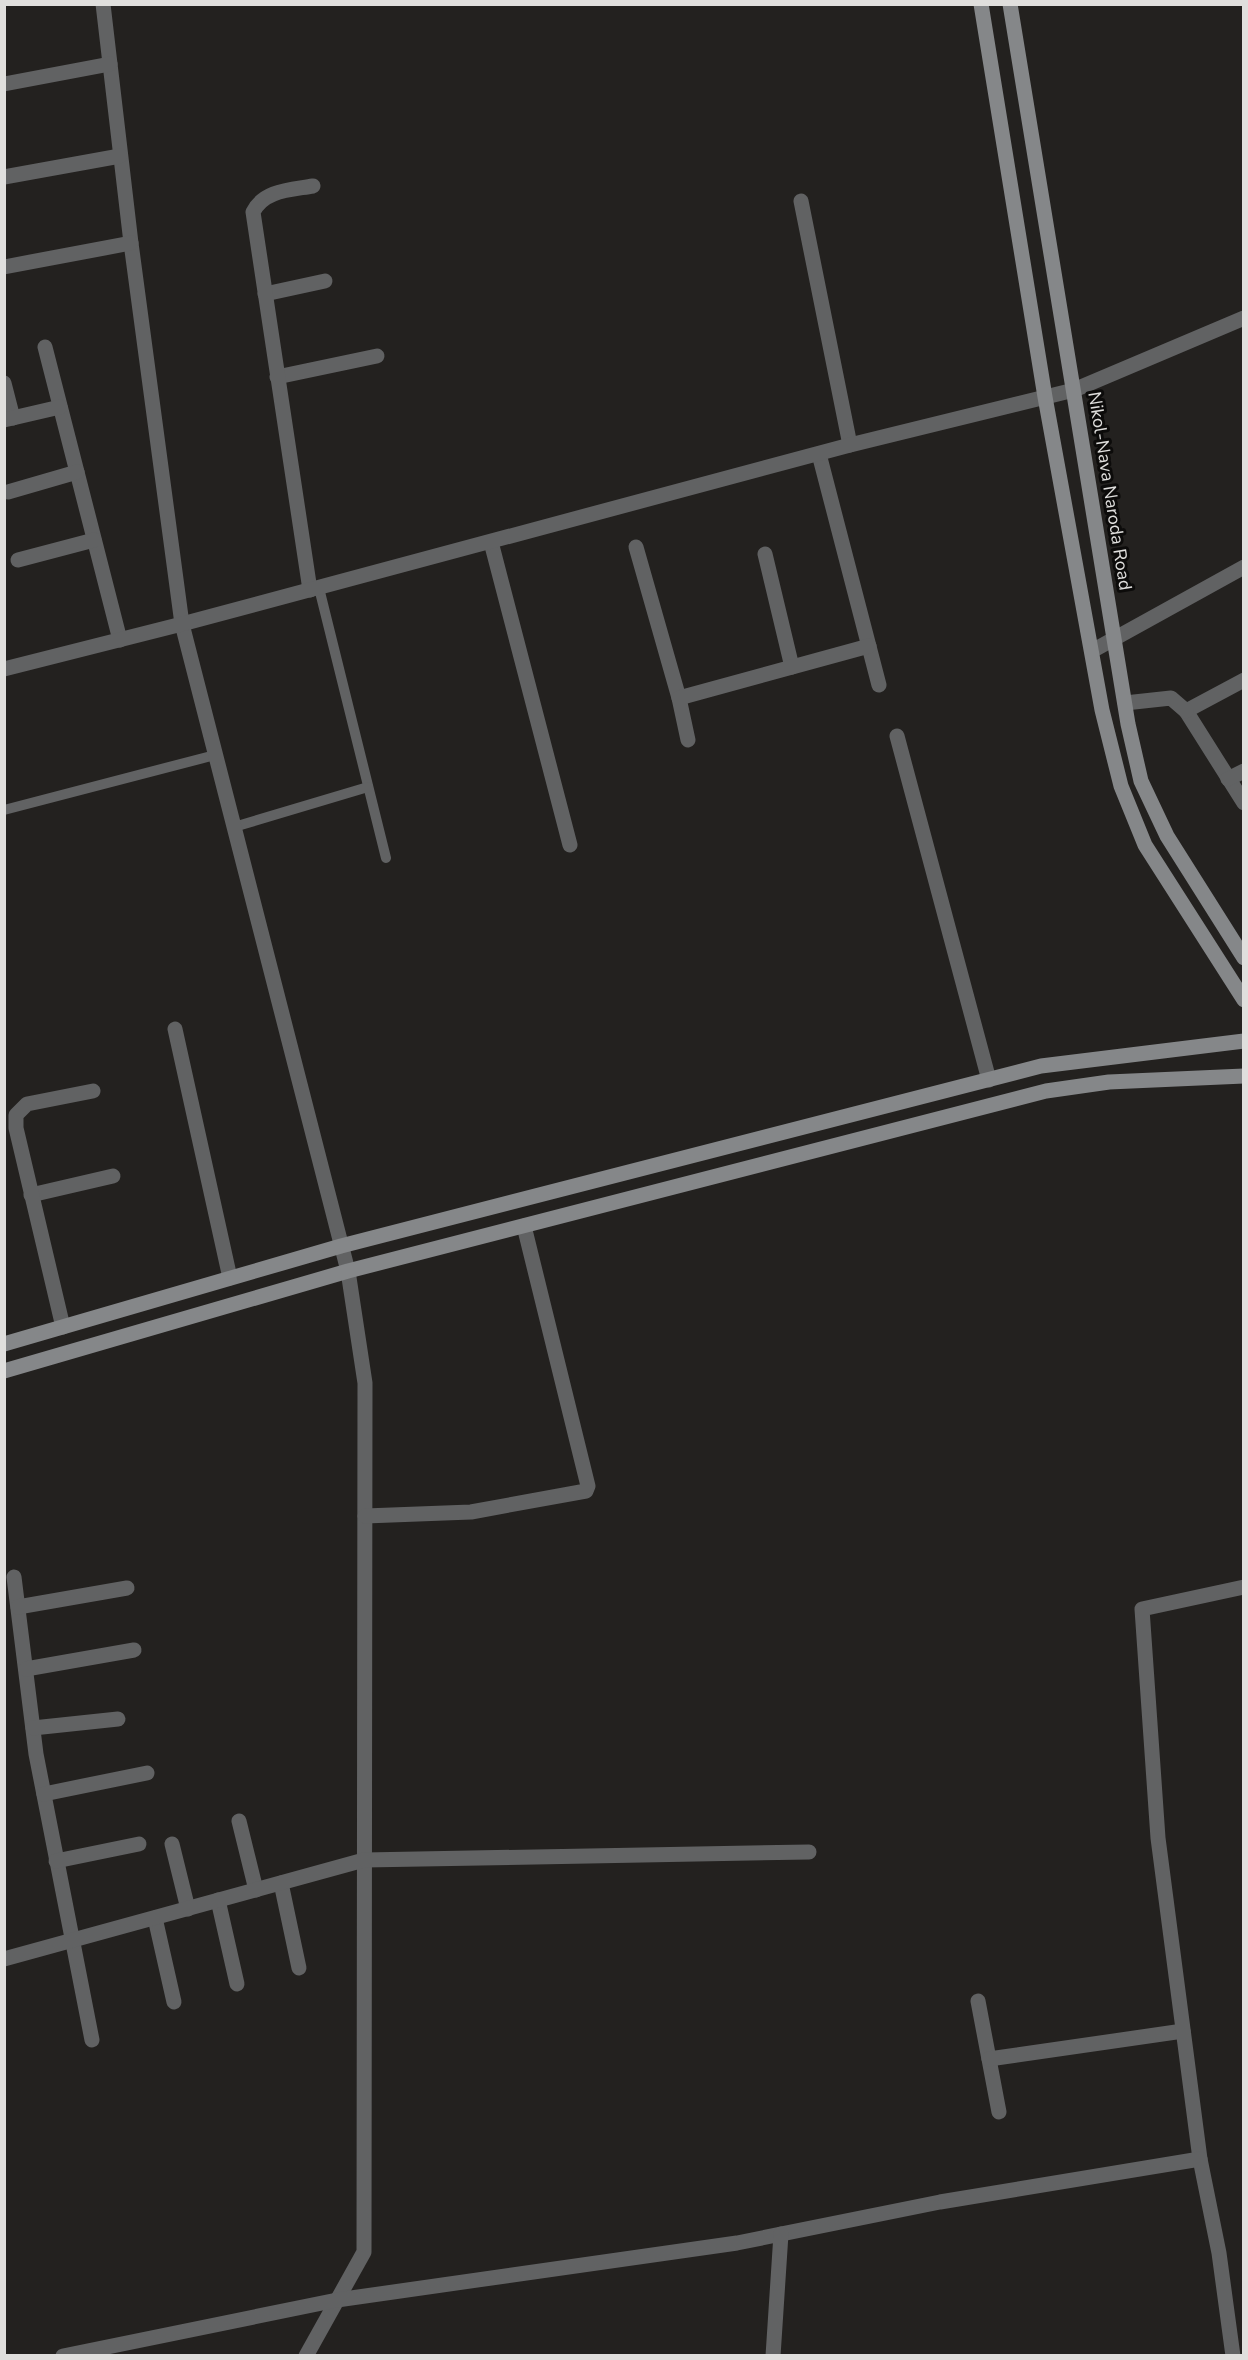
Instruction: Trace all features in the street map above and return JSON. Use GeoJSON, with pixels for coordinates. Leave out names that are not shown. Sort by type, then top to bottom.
{"type":"FeatureCollection","features":[{"type":"Feature","properties":{"kind":"street"},"geometry":{"type":"LineString","coordinates":[[103,4],[131,243],[182,624],[348,1271],[365,1383],[364,2252],[306,2355]]}},
{"type":"Feature","properties":{"kind":"street"},"geometry":{"type":"LineString","coordinates":[[981,4],[1046,397],[1102,710],[1121,786],[1145,844],[1244,1000]]}},
{"type":"Feature","properties":{"kind":"street","name":"Nikol-Nava Naroda Road"},"geometry":{"type":"LineString","coordinates":[[1010,4],[1125,703],[1141,782],[1167,836],[1244,958]]}},
{"type":"Feature","properties":{"kind":"street"},"geometry":{"type":"LineString","coordinates":[[4,84],[110,64]]}},
{"type":"Feature","properties":{"kind":"street"},"geometry":{"type":"LineString","coordinates":[[4,177],[120,156]]}},
{"type":"Feature","properties":{"kind":"street"},"geometry":{"type":"LineString","coordinates":[[313,186],[270,194],[258,201],[253,212],[277,377],[314,589]]}},
{"type":"Feature","properties":{"kind":"street"},"geometry":{"type":"LineString","coordinates":[[801,201],[850,445]]}},
{"type":"Feature","properties":{"kind":"street"},"geometry":{"type":"LineString","coordinates":[[4,267],[131,243]]}},
{"type":"Feature","properties":{"kind":"street"},"geometry":{"type":"LineString","coordinates":[[265,294],[325,281]]}},
{"type":"Feature","properties":{"kind":"street"},"geometry":{"type":"LineString","coordinates":[[4,669],[182,624],[850,445],[1074,390],[1244,318]]}},
{"type":"Feature","properties":{"kind":"street"},"geometry":{"type":"LineString","coordinates":[[45,347],[120,640]]}},
{"type":"Feature","properties":{"kind":"street"},"geometry":{"type":"LineString","coordinates":[[277,377],[377,356]]}},
{"type":"Feature","properties":{"kind":"street"},"geometry":{"type":"LineString","coordinates":[[4,383],[9,419],[60,407]]}},
{"type":"Feature","properties":{"kind":"street"},"geometry":{"type":"LineString","coordinates":[[819,454],[879,685]]}},
{"type":"Feature","properties":{"kind":"street"},"geometry":{"type":"LineString","coordinates":[[8,492],[77,472]]}},
{"type":"Feature","properties":{"kind":"street"},"geometry":{"type":"LineString","coordinates":[[18,560],[94,540]]}},
{"type":"Feature","properties":{"kind":"street"},"geometry":{"type":"LineString","coordinates":[[491,542],[570,845]]}},
{"type":"Feature","properties":{"kind":"street"},"geometry":{"type":"LineString","coordinates":[[636,548],[679,698],[688,740]]}},
{"type":"Feature","properties":{"kind":"street"},"geometry":{"type":"LineString","coordinates":[[765,554],[792,667]]}},
{"type":"Feature","properties":{"kind":"street"},"geometry":{"type":"LineString","coordinates":[[1092,651],[1244,567]]}},
{"type":"Feature","properties":{"kind":"street"},"geometry":{"type":"LineString","coordinates":[[679,698],[869,646]]}},
{"type":"Feature","properties":{"kind":"street"},"geometry":{"type":"LineString","coordinates":[[1186,711],[1244,680]]}},
{"type":"Feature","properties":{"kind":"street"},"geometry":{"type":"LineString","coordinates":[[1125,703],[1171,698],[1186,711],[1244,803]]}},
{"type":"Feature","properties":{"kind":"street"},"geometry":{"type":"LineString","coordinates":[[897,736],[989,1080]]}},
{"type":"Feature","properties":{"kind":"street"},"geometry":{"type":"LineString","coordinates":[[1228,779],[1244,771]]}},
{"type":"Feature","properties":{"kind":"street"},"geometry":{"type":"LineString","coordinates":[[175,1029],[230,1278]]}},
{"type":"Feature","properties":{"kind":"street"},"geometry":{"type":"LineString","coordinates":[[4,1344],[341,1246],[989,1080],[1063,1063],[1244,1041]]}},
{"type":"Feature","properties":{"kind":"street"},"geometry":{"type":"LineString","coordinates":[[4,1371],[348,1271],[1046,1091],[1109,1082],[1244,1076]]}},
{"type":"Feature","properties":{"kind":"street"},"geometry":{"type":"LineString","coordinates":[[63,1327],[16,1128],[16,1115],[27,1104],[93,1091]]}},
{"type":"Feature","properties":{"kind":"street"},"geometry":{"type":"LineString","coordinates":[[31,1195],[113,1176]]}},
{"type":"Feature","properties":{"kind":"street"},"geometry":{"type":"LineString","coordinates":[[365,1516],[471,1512],[586,1491],[588,1486],[524,1226]]}},
{"type":"Feature","properties":{"kind":"street"},"geometry":{"type":"LineString","coordinates":[[14,1577],[33,1728],[44,1794],[92,2040]]}},
{"type":"Feature","properties":{"kind":"street"},"geometry":{"type":"LineString","coordinates":[[1233,2355],[1218,2253],[1200,2159],[1158,1838],[1142,1609],[1244,1587]]}},
{"type":"Feature","properties":{"kind":"street"},"geometry":{"type":"LineString","coordinates":[[18,1607],[127,1588]]}},
{"type":"Feature","properties":{"kind":"street"},"geometry":{"type":"LineString","coordinates":[[26,1669],[134,1650]]}},
{"type":"Feature","properties":{"kind":"street"},"geometry":{"type":"LineString","coordinates":[[33,1728],[118,1719]]}},
{"type":"Feature","properties":{"kind":"street"},"geometry":{"type":"LineString","coordinates":[[44,1794],[147,1773]]}},
{"type":"Feature","properties":{"kind":"street"},"geometry":{"type":"LineString","coordinates":[[238,1821],[256,1890]]}},
{"type":"Feature","properties":{"kind":"street"},"geometry":{"type":"LineString","coordinates":[[56,1861],[139,1844]]}},
{"type":"Feature","properties":{"kind":"street"},"geometry":{"type":"LineString","coordinates":[[172,1844],[188,1909]]}},
{"type":"Feature","properties":{"kind":"street"},"geometry":{"type":"LineString","coordinates":[[4,1959],[364,1860],[809,1852]]}},
{"type":"Feature","properties":{"kind":"street"},"geometry":{"type":"LineString","coordinates":[[281,1883],[299,1968]]}},
{"type":"Feature","properties":{"kind":"street"},"geometry":{"type":"LineString","coordinates":[[218,1900],[237,1984]]}},
{"type":"Feature","properties":{"kind":"street"},"geometry":{"type":"LineString","coordinates":[[155,1918],[174,2002]]}},
{"type":"Feature","properties":{"kind":"street"},"geometry":{"type":"LineString","coordinates":[[978,2001],[999,2112]]}},
{"type":"Feature","properties":{"kind":"street"},"geometry":{"type":"LineString","coordinates":[[989,2059],[1183,2031]]}},
{"type":"Feature","properties":{"kind":"street"},"geometry":{"type":"LineString","coordinates":[[63,2355],[337,2300],[737,2243],[940,2202],[1200,2159]]}},
{"type":"Feature","properties":{"kind":"street"},"geometry":{"type":"LineString","coordinates":[[773,2355],[782,2234]]}},
{"type":"Feature","properties":{"kind":"lane"},"geometry":{"type":"LineString","coordinates":[[314,589],[386,858]]}},
{"type":"Feature","properties":{"kind":"lane"},"geometry":{"type":"LineString","coordinates":[[4,810],[215,755]]}},
{"type":"Feature","properties":{"kind":"lane"},"geometry":{"type":"LineString","coordinates":[[234,827],[368,787]]}}]}
